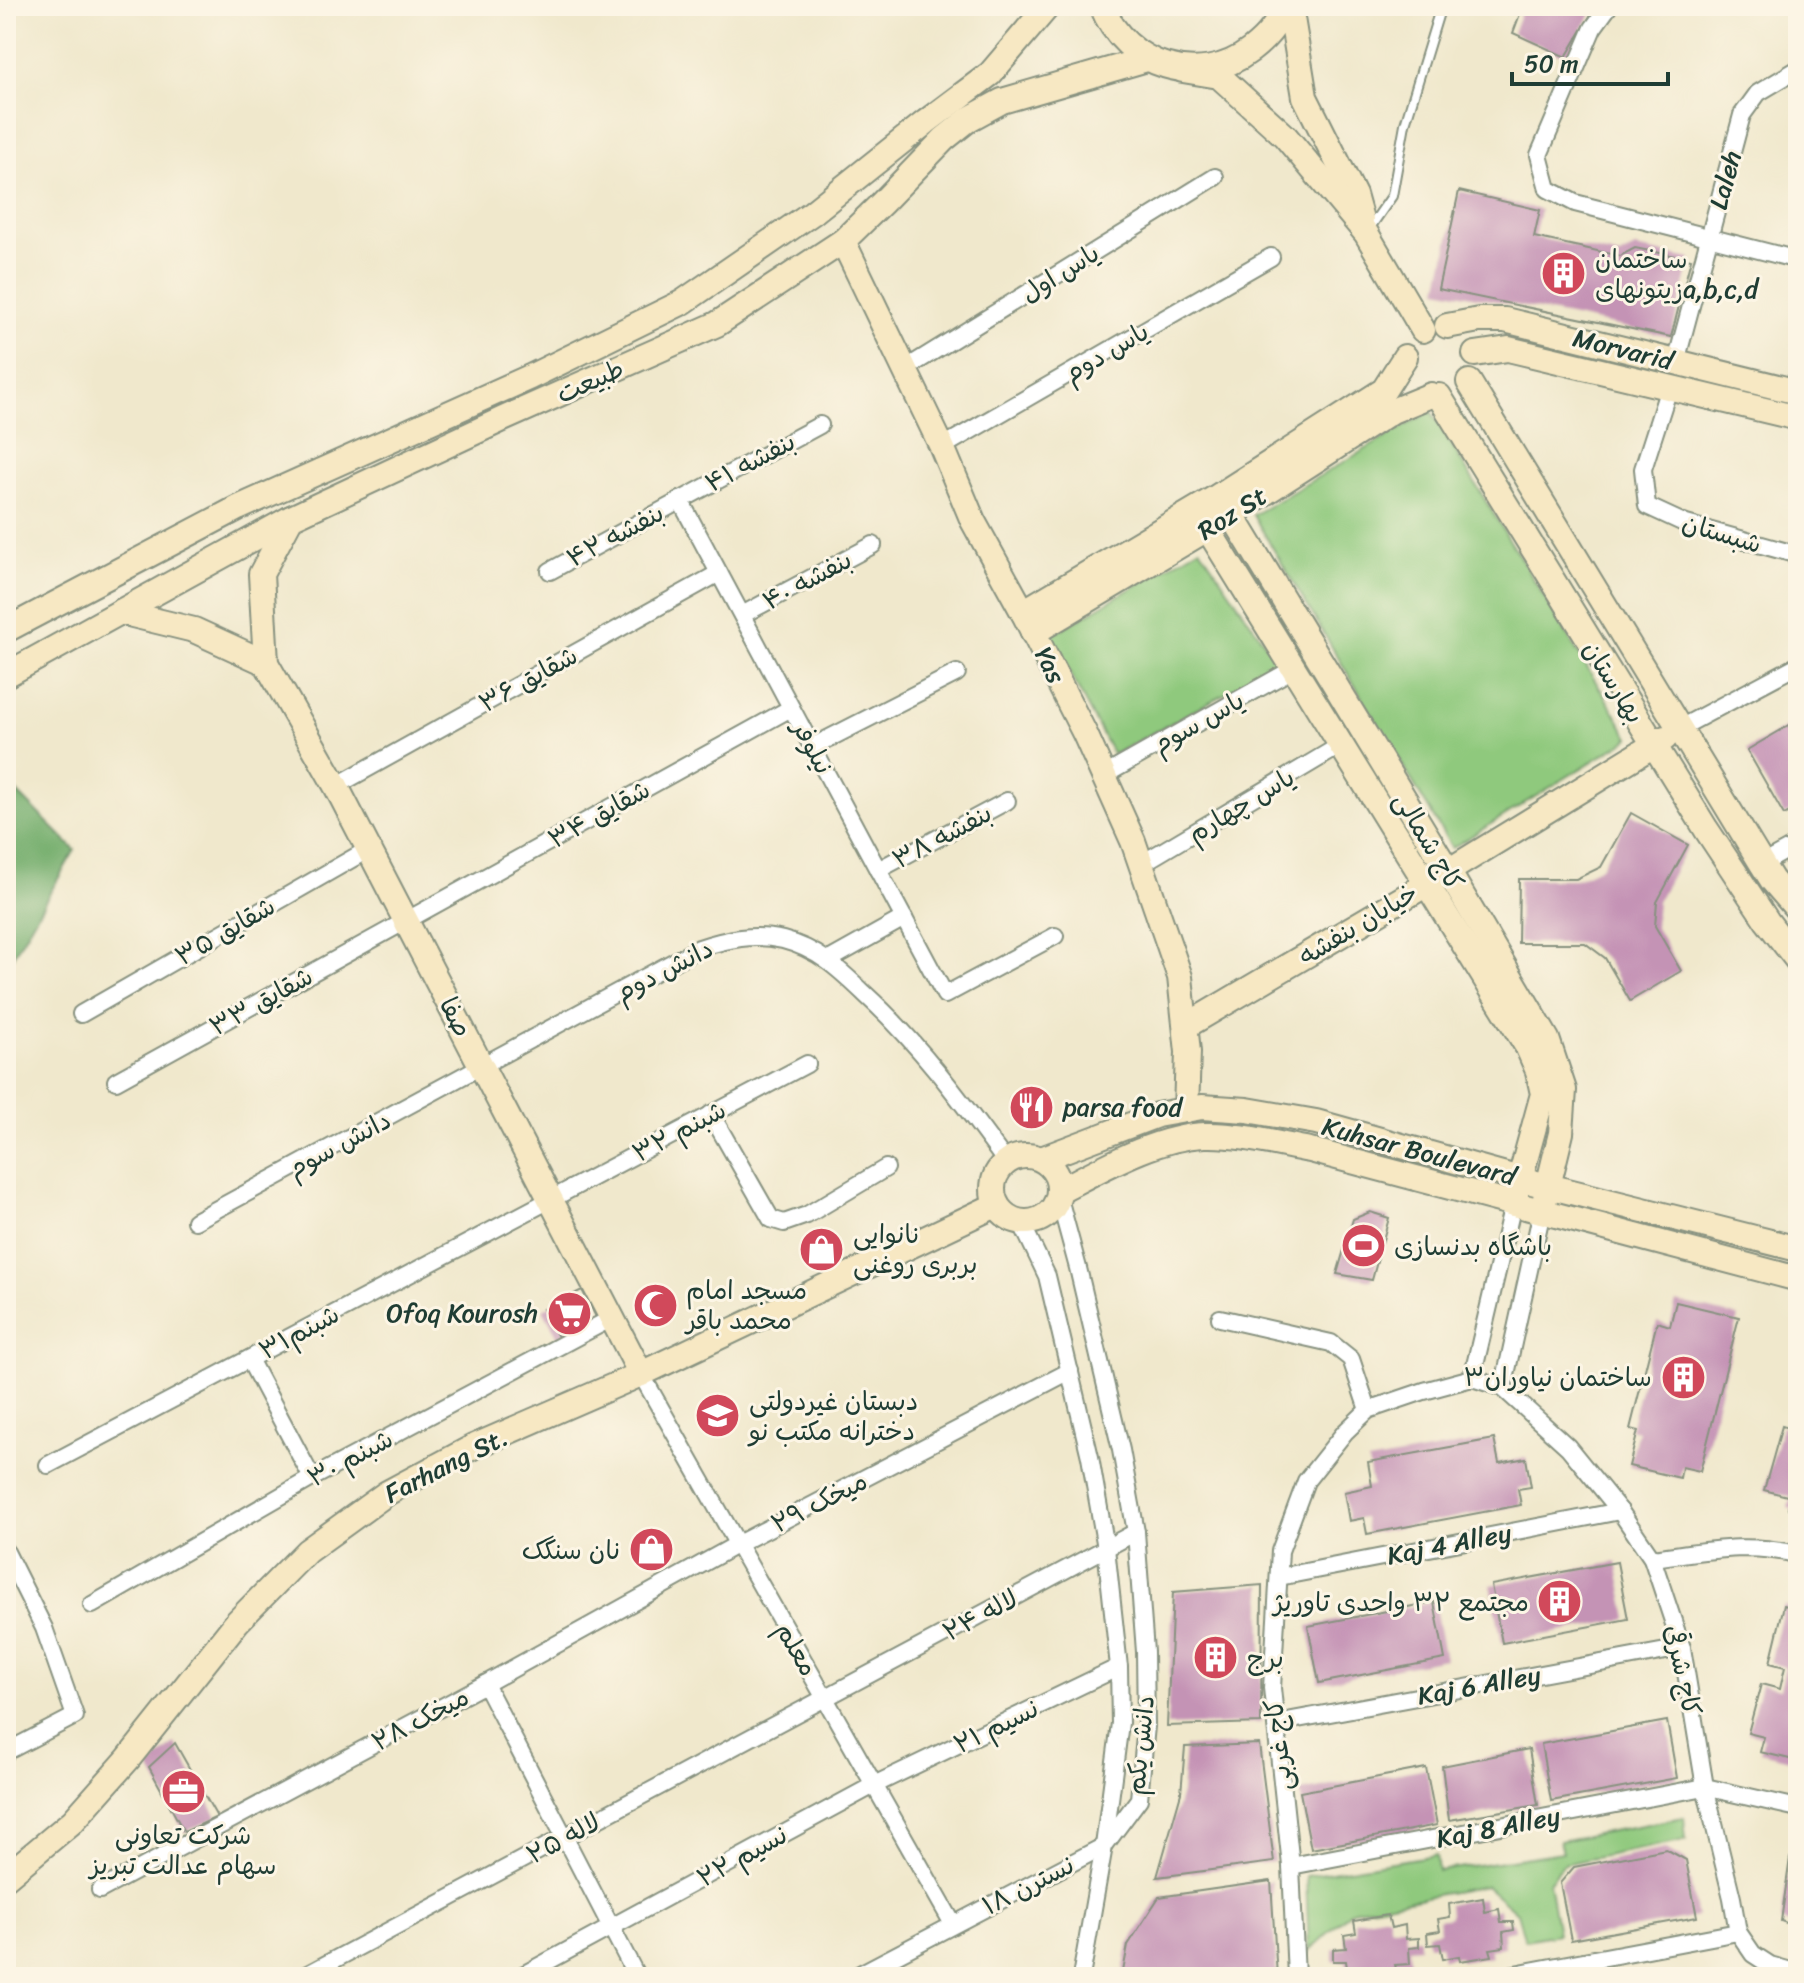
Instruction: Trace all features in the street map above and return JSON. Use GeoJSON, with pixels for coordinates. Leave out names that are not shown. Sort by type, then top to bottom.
{"type":"FeatureCollection","features":[{"type":"Feature","properties":{"kind":"street","name":"طبیعت"},"geometry":{"type":"LineString","coordinates":[[6,630],[238,508],[530,377],[683,302],[812,213],[990,74],[1048,6]]}},
{"type":"Feature","properties":{"kind":"street"},"geometry":{"type":"LineString","coordinates":[[1102,6],[1121,38],[1147,59],[1164,66],[1219,76],[1252,104],[1285,136],[1366,233],[1435,328]]}},
{"type":"Feature","properties":{"kind":"street"},"geometry":{"type":"LineString","coordinates":[[1183,70],[1213,68],[1241,58],[1265,39],[1284,6]]}},
{"type":"Feature","properties":{"kind":"street"},"geometry":{"type":"LineString","coordinates":[[1290,6],[1305,97],[1354,195],[1366,233]]}},
{"type":"Feature","properties":{"kind":"street"},"geometry":{"type":"LineString","coordinates":[[1609,6],[1593,28],[1539,155],[1548,189],[1575,203],[1798,260]]}},
{"type":"Feature","properties":{"kind":"street","name":"طبیعت"},"geometry":{"type":"LineString","coordinates":[[6,675],[291,518],[717,324],[843,241],[944,139],[969,119],[1002,101],[1147,59]]}},
{"type":"Feature","properties":{"kind":"street","name":"Laleh"},"geometry":{"type":"LineString","coordinates":[[1676,362],[1742,115],[1758,93],[1798,69]]}},
{"type":"Feature","properties":{"kind":"street","name":"یاس اول"},"geometry":{"type":"LineString","coordinates":[[905,369],[1215,177]]}},
{"type":"Feature","properties":{"kind":"street","name":"Yas"},"geometry":{"type":"LineString","coordinates":[[843,241],[942,447],[973,521],[1085,734],[1133,841],[1180,977],[1188,1052],[1186,1110]]}},
{"type":"Feature","properties":{"kind":"street","name":"یاس دوم"},"geometry":{"type":"LineString","coordinates":[[942,447],[1271,257]]}},
{"type":"Feature","properties":{"kind":"street","name":"Morvarid"},"geometry":{"type":"LineString","coordinates":[[1435,328],[1479,320],[1505,320],[1798,392]]}},
{"type":"Feature","properties":{"kind":"street"},"geometry":{"type":"LineString","coordinates":[[1435,328],[1458,330],[1468,338],[1475,354],[1475,372],[1469,382],[1450,395],[1435,396],[1418,388],[1406,369],[1405,357],[1415,337],[1435,328]]}},
{"type":"Feature","properties":{"kind":"street","name":"Morvarid"},"geometry":{"type":"LineString","coordinates":[[1475,354],[1508,349],[1798,418]]}},
{"type":"Feature","properties":{"kind":"street","name":"Roz St"},"geometry":{"type":"LineString","coordinates":[[1226,505],[1384,390],[1405,357]]}},
{"type":"Feature","properties":{"kind":"street"},"geometry":{"type":"LineString","coordinates":[[1669,388],[1676,362]]}},
{"type":"Feature","properties":{"kind":"street","name":"بهارستان"},"geometry":{"type":"LineString","coordinates":[[1469,382],[1762,864],[1798,910]]}},
{"type":"Feature","properties":{"kind":"street","name":"شبستان"},"geometry":{"type":"LineString","coordinates":[[1669,388],[1643,469],[1647,506],[1686,524],[1798,555]]}},
{"type":"Feature","properties":{"kind":"street","name":"Roz St"},"geometry":{"type":"LineString","coordinates":[[1028,622],[1392,411],[1435,396]]}},
{"type":"Feature","properties":{"kind":"street","name":"بهارستان"},"geometry":{"type":"LineString","coordinates":[[1435,396],[1653,745],[1767,921],[1798,961]]}},
{"type":"Feature","properties":{"kind":"street","name":"بنفشه ۴۱"},"geometry":{"type":"LineString","coordinates":[[680,500],[820,425]]}},
{"type":"Feature","properties":{"kind":"street","name":"بنفشه ۴۲"},"geometry":{"type":"LineString","coordinates":[[550,571],[680,500]]}},
{"type":"Feature","properties":{"kind":"street","name":"نیلوفر"},"geometry":{"type":"LineString","coordinates":[[680,500],[945,995],[1055,936]]}},
{"type":"Feature","properties":{"kind":"street","name":"کاج شمالی"},"geometry":{"type":"LineString","coordinates":[[1226,505],[1438,877],[1538,1071],[1543,1094],[1513,1204]]}},
{"type":"Feature","properties":{"kind":"street"},"geometry":{"type":"LineString","coordinates":[[120,612],[194,630],[266,663],[261,574],[291,518]]}},
{"type":"Feature","properties":{"kind":"street","name":"کاج شمالی"},"geometry":{"type":"LineString","coordinates":[[1201,519],[1341,745],[1438,877],[1547,1039],[1564,1090],[1561,1133],[1542,1211]]}},
{"type":"Feature","properties":{"kind":"street","name":"بنفشه ۴۰"},"geometry":{"type":"LineString","coordinates":[[742,615],[873,545]]}},
{"type":"Feature","properties":{"kind":"street","name":"شقایق ۳۶"},"geometry":{"type":"LineString","coordinates":[[336,786],[719,573]]}},
{"type":"Feature","properties":{"kind":"street","name":"صفا"},"geometry":{"type":"LineString","coordinates":[[266,663],[336,786],[641,1374]]}},
{"type":"Feature","properties":{"kind":"street"},"geometry":{"type":"LineString","coordinates":[[1680,728],[1798,665]]}},
{"type":"Feature","properties":{"kind":"street","name":"یاس سوم"},"geometry":{"type":"LineString","coordinates":[[1103,776],[1293,669]]}},
{"type":"Feature","properties":{"kind":"street"},"geometry":{"type":"LineString","coordinates":[[812,747],[957,673]]}},
{"type":"Feature","properties":{"kind":"street","name":"شقایق ۳۴"},"geometry":{"type":"LineString","coordinates":[[406,921],[791,708]]}},
{"type":"Feature","properties":{"kind":"street","name":"خیابان بنفشه"},"geometry":{"type":"LineString","coordinates":[[1186,1026],[1438,877],[1680,728]]}},
{"type":"Feature","properties":{"kind":"street","name":"یاس چهارم"},"geometry":{"type":"LineString","coordinates":[[1141,864],[1341,745]]}},
{"type":"Feature","properties":{"kind":"street","name":"بنفشه ۳۸"},"geometry":{"type":"LineString","coordinates":[[878,870],[1007,801]]}},
{"type":"Feature","properties":{"kind":"street"},"geometry":{"type":"LineString","coordinates":[[1762,864],[1798,844]]}},
{"type":"Feature","properties":{"kind":"street","name":"شقایق ۳۵"},"geometry":{"type":"LineString","coordinates":[[81,1014],[369,849]]}},
{"type":"Feature","properties":{"kind":"street"},"geometry":{"type":"LineString","coordinates":[[829,960],[904,918]]}},
{"type":"Feature","properties":{"kind":"street","name":"شقایق ۳۳"},"geometry":{"type":"LineString","coordinates":[[116,1081],[406,921]]}},
{"type":"Feature","properties":{"kind":"street","name":"دانش دوم"},"geometry":{"type":"LineString","coordinates":[[482,1066],[699,948],[726,939],[754,936],[783,940],[810,949],[829,960],[903,1030],[947,1082],[1006,1162]]}},
{"type":"Feature","properties":{"kind":"street","name":"شبنم ۳۲"},"geometry":{"type":"LineString","coordinates":[[551,1199],[807,1064]]}},
{"type":"Feature","properties":{"kind":"street","name":"دانش سوم"},"geometry":{"type":"LineString","coordinates":[[195,1221],[482,1066]]}},
{"type":"Feature","properties":{"kind":"street","name":"Kuhsar Boulevard"},"geometry":{"type":"LineString","coordinates":[[1041,1159],[1157,1115],[1202,1107],[1247,1110],[1316,1122],[1520,1179],[1798,1249]]}},
{"type":"Feature","properties":{"kind":"street"},"geometry":{"type":"LineString","coordinates":[[711,1114],[771,1219],[784,1223],[807,1215],[886,1168]]}},
{"type":"Feature","properties":{"kind":"street","name":"Kuhsar Boulevard"},"geometry":{"type":"LineString","coordinates":[[1059,1194],[1113,1163],[1165,1143],[1204,1135],[1243,1138],[1310,1150],[1798,1279]]}},
{"type":"Feature","properties":{"kind":"street"},"geometry":{"type":"LineString","coordinates":[[1023,1155],[1041,1159],[1049,1164],[1059,1181],[1059,1194],[1049,1214],[1031,1222],[1011,1219],[996,1205],[992,1186],[995,1177],[1014,1157],[1023,1155]]}},
{"type":"Feature","properties":{"kind":"street","name":"دانش یکم"},"geometry":{"type":"LineString","coordinates":[[1059,1194],[1118,1436],[1136,1532],[1145,1652],[1145,1741],[1139,1799],[1104,1846]]}},
{"type":"Feature","properties":{"kind":"street","name":"شبنم۳۱"},"geometry":{"type":"LineString","coordinates":[[48,1465],[551,1199]]}},
{"type":"Feature","properties":{"kind":"street"},"geometry":{"type":"LineString","coordinates":[[1513,1204],[1472,1378],[1503,1388],[1542,1211]]}},
{"type":"Feature","properties":{"kind":"street","name":"Farhang St."},"geometry":{"type":"LineString","coordinates":[[6,1877],[73,1821],[128,1759],[237,1622],[307,1551],[387,1493],[460,1454],[641,1374],[996,1205]]}},
{"type":"Feature","properties":{"kind":"street","name":"دانش یکم"},"geometry":{"type":"LineString","coordinates":[[1021,1222],[1047,1276],[1090,1457],[1106,1548],[1119,1667],[1120,1723],[1104,1846]]}},
{"type":"Feature","properties":{"kind":"street","name":"شبنم ۳۰"},"geometry":{"type":"LineString","coordinates":[[92,1605],[312,1478],[612,1318]]}},
{"type":"Feature","properties":{"kind":"street"},"geometry":{"type":"LineString","coordinates":[[1220,1318],[1331,1343],[1351,1359],[1368,1410]]}},
{"type":"Feature","properties":{"kind":"street"},"geometry":{"type":"LineString","coordinates":[[249,1359],[312,1478]]}},
{"type":"Feature","properties":{"kind":"street","name":"میخک ۲۹"},"geometry":{"type":"LineString","coordinates":[[738,1544],[1070,1371]]}},
{"type":"Feature","properties":{"kind":"street","name":"معلم"},"geometry":{"type":"LineString","coordinates":[[641,1374],[953,1924]]}},
{"type":"Feature","properties":{"kind":"street","name":"کاج غربی"},"geometry":{"type":"LineString","coordinates":[[1296,1977],[1291,1866],[1272,1688],[1280,1551],[1306,1481],[1345,1432],[1368,1410],[1472,1378]]}},
{"type":"Feature","properties":{"kind":"street","name":"کاج شرقی"},"geometry":{"type":"LineString","coordinates":[[1503,1388],[1568,1447],[1620,1511],[1652,1558],[1682,1648],[1705,1787],[1738,1932]]}},
{"type":"Feature","properties":{"kind":"street","name":"Kaj 4 Alley"},"geometry":{"type":"LineString","coordinates":[[1279,1577],[1620,1511]]}},
{"type":"Feature","properties":{"kind":"street","name":"لاله ۲۴"},"geometry":{"type":"LineString","coordinates":[[825,1698],[1136,1532]]}},
{"type":"Feature","properties":{"kind":"street","name":"میخک ۲۸"},"geometry":{"type":"LineString","coordinates":[[100,1890],[485,1684],[738,1544]]}},
{"type":"Feature","properties":{"kind":"street"},"geometry":{"type":"LineString","coordinates":[[1652,1558],[1741,1547],[1780,1550],[1798,1555]]}},
{"type":"Feature","properties":{"kind":"street"},"geometry":{"type":"LineString","coordinates":[[6,1552],[12,1578],[44,1628],[75,1716],[6,1752]]}},
{"type":"Feature","properties":{"kind":"street","name":"Kaj 6 Alley"},"geometry":{"type":"LineString","coordinates":[[1276,1723],[1682,1648]]}},
{"type":"Feature","properties":{"kind":"street","name":"نسیم ۲۱"},"geometry":{"type":"LineString","coordinates":[[874,1785],[1119,1667]]}},
{"type":"Feature","properties":{"kind":"street"},"geometry":{"type":"LineString","coordinates":[[485,1684],[637,1977]]}},
{"type":"Feature","properties":{"kind":"street","name":"لاله ۲۵"},"geometry":{"type":"LineString","coordinates":[[302,1977],[825,1698]]}},
{"type":"Feature","properties":{"kind":"street","name":"نسیم ۲۲"},"geometry":{"type":"LineString","coordinates":[[519,1977],[874,1785]]}},
{"type":"Feature","properties":{"kind":"street"},"geometry":{"type":"LineString","coordinates":[[1705,1787],[1798,1808]]}},
{"type":"Feature","properties":{"kind":"street","name":"Kaj 8 Alley"},"geometry":{"type":"LineString","coordinates":[[1291,1866],[1705,1787]]}},
{"type":"Feature","properties":{"kind":"street"},"geometry":{"type":"LineString","coordinates":[[1081,1977],[1104,1846]]}},
{"type":"Feature","properties":{"kind":"street","name":"نسترن ۱۸"},"geometry":{"type":"LineString","coordinates":[[854,1977],[1104,1846]]}},
{"type":"Feature","properties":{"kind":"street"},"geometry":{"type":"LineString","coordinates":[[1499,1977],[1738,1932],[1753,1954],[1770,1965],[1798,1973]]}},
{"type":"Feature","properties":{"kind":"lane"},"geometry":{"type":"LineString","coordinates":[[1366,233],[1392,196],[1405,124],[1441,6]]}},
{"type":"Feature","properties":{"kind":"green space"},"geometry":{"type":"Polygon","coordinates":[[[1431,411],[1630,738],[1452,848],[1253,515],[1431,411]]]}},
{"type":"Feature","properties":{"kind":"green space"},"geometry":{"type":"Polygon","coordinates":[[[1200,548],[1279,664],[1113,755],[1050,636],[1200,548]]]}},
{"type":"Feature","properties":{"kind":"green space"},"geometry":{"type":"Polygon","coordinates":[[[6,781],[75,850],[6,968],[6,781]]]}},
{"type":"Feature","properties":{"kind":"green space"},"geometry":{"type":"Polygon","coordinates":[[[1684,1817],[1686,1840],[1564,1864],[1549,1882],[1558,1934],[1525,1940],[1517,1913],[1486,1886],[1352,1910],[1309,1951],[1306,1876],[1436,1855],[1438,1871],[1563,1852],[1560,1841],[1684,1817]]]}},
{"type":"Feature","properties":{"kind":"building"},"geometry":{"type":"Polygon","coordinates":[[[1523,6],[1596,6],[1566,57],[1513,33],[1523,6]]]}},
{"type":"Feature","properties":{"kind":"building","name":"ساختمان زیتونهایa,b,c,d"},"geometry":{"type":"Polygon","coordinates":[[[1459,191],[1540,210],[1534,237],[1620,256],[1635,248],[1691,259],[1671,337],[1438,289],[1459,191]]]}},
{"type":"Feature","properties":{"kind":"building"},"geometry":{"type":"Polygon","coordinates":[[[1798,720],[1798,807],[1784,815],[1747,750],[1798,720]]]}},
{"type":"Feature","properties":{"kind":"building"},"geometry":{"type":"Polygon","coordinates":[[[1631,813],[1688,845],[1657,902],[1655,926],[1681,971],[1630,1001],[1605,958],[1585,943],[1518,943],[1519,879],[1576,879],[1601,867],[1631,813]]]}},
{"type":"Feature","properties":{"kind":"building","name":"parsa food"},"geometry":{"type":"Polygon","coordinates":[[[1036,1094],[1046,1109],[1027,1120],[1018,1104],[1036,1094]]]}},
{"type":"Feature","properties":{"kind":"building","name":"باشگاه بدنسازی"},"geometry":{"type":"Polygon","coordinates":[[[1370,1212],[1389,1218],[1372,1280],[1337,1274],[1353,1219],[1370,1212]]]}},
{"type":"Feature","properties":{"kind":"building","name":"Ofoq Kourosh"},"geometry":{"type":"Polygon","coordinates":[[[582,1290],[596,1317],[558,1337],[543,1309],[582,1290]]]}},
{"type":"Feature","properties":{"kind":"building","name":"ساختمان نیاوران۳"},"geometry":{"type":"Polygon","coordinates":[[[1676,1302],[1739,1317],[1700,1471],[1682,1467],[1680,1478],[1629,1466],[1638,1431],[1630,1429],[1657,1322],[1670,1326],[1676,1302]]]}},
{"type":"Feature","properties":{"kind":"building"},"geometry":{"type":"Polygon","coordinates":[[[1782,1426],[1798,1431],[1798,1511],[1788,1508],[1791,1497],[1764,1490],[1782,1426]]]}},
{"type":"Feature","properties":{"kind":"building"},"geometry":{"type":"Polygon","coordinates":[[[1494,1439],[1499,1463],[1526,1458],[1531,1487],[1518,1489],[1521,1505],[1367,1534],[1364,1518],[1349,1521],[1344,1492],[1372,1486],[1368,1462],[1494,1439]]]}},
{"type":"Feature","properties":{"kind":"building","name":"مجتمع ۳۲ واحدی تاوریژ"},"geometry":{"type":"Polygon","coordinates":[[[1617,1562],[1628,1619],[1502,1643],[1491,1585],[1617,1562]]]}},
{"type":"Feature","properties":{"kind":"building","name":"برج"},"geometry":{"type":"Polygon","coordinates":[[[1262,1585],[1261,1723],[1167,1726],[1173,1592],[1262,1585]]]}},
{"type":"Feature","properties":{"kind":"building","name":"برج"},"geometry":{"type":"Polygon","coordinates":[[[1434,1602],[1445,1659],[1319,1683],[1308,1626],[1434,1602]]]}},
{"type":"Feature","properties":{"kind":"building"},"geometry":{"type":"Polygon","coordinates":[[[1784,1605],[1798,1609],[1798,1761],[1760,1752],[1764,1737],[1748,1733],[1761,1684],[1780,1689],[1785,1667],[1770,1663],[1784,1605]]]}},
{"type":"Feature","properties":{"kind":"building"},"geometry":{"type":"Polygon","coordinates":[[[1667,1721],[1677,1778],[1551,1801],[1541,1744],[1667,1721]]]}},
{"type":"Feature","properties":{"kind":"building","name":"شرکت تعاونی سهام عدالت تبریز"},"geometry":{"type":"Polygon","coordinates":[[[175,1743],[217,1817],[184,1832],[149,1767],[175,1743]]]}},
{"type":"Feature","properties":{"kind":"building","name":"برج"},"geometry":{"type":"Polygon","coordinates":[[[1259,1744],[1274,1862],[1157,1877],[1181,1793],[1185,1747],[1259,1744]]]}},
{"type":"Feature","properties":{"kind":"building"},"geometry":{"type":"Polygon","coordinates":[[[1529,1749],[1538,1805],[1449,1820],[1442,1766],[1529,1749]]]}},
{"type":"Feature","properties":{"kind":"building"},"geometry":{"type":"Polygon","coordinates":[[[1426,1768],[1437,1825],[1311,1849],[1300,1792],[1426,1768]]]}},
{"type":"Feature","properties":{"kind":"building"},"geometry":{"type":"Polygon","coordinates":[[[1666,1849],[1686,1860],[1697,1917],[1571,1940],[1560,1883],[1574,1867],[1666,1849]]]}},
{"type":"Feature","properties":{"kind":"building"},"geometry":{"type":"Polygon","coordinates":[[[1790,1858],[1798,1860],[1798,1927],[1781,1921],[1790,1858]]]}},
{"type":"Feature","properties":{"kind":"building"},"geometry":{"type":"Polygon","coordinates":[[[1271,1881],[1277,1977],[1122,1977],[1128,1945],[1159,1897],[1271,1881]]]}},
{"type":"Feature","properties":{"kind":"building"},"geometry":{"type":"Polygon","coordinates":[[[1483,1898],[1485,1912],[1499,1909],[1501,1922],[1513,1922],[1514,1930],[1503,1932],[1504,1947],[1490,1949],[1492,1956],[1460,1961],[1459,1956],[1443,1959],[1440,1944],[1428,1945],[1427,1933],[1440,1931],[1438,1919],[1450,1917],[1449,1904],[1483,1898]]]}},
{"type":"Feature","properties":{"kind":"building"},"geometry":{"type":"Polygon","coordinates":[[[1388,1915],[1391,1928],[1405,1925],[1406,1939],[1419,1938],[1419,1947],[1409,1948],[1410,1964],[1395,1965],[1397,1972],[1365,1977],[1364,1972],[1348,1975],[1346,1961],[1333,1961],[1333,1949],[1346,1948],[1344,1935],[1356,1933],[1354,1921],[1388,1915]]]}},
{"type":"Feature","properties":{"kind":"place","name":"ساختمان زیتونهایa,b,c,d"},"geometry":{"type":"Point","coordinates":[1564,274]}},
{"type":"Feature","properties":{"kind":"place","name":"parsa food"},"geometry":{"type":"Point","coordinates":[1032,1107]}},
{"type":"Feature","properties":{"kind":"place","name":"باشگاه بدنسازی"},"geometry":{"type":"Point","coordinates":[1363,1246]}},
{"type":"Feature","properties":{"kind":"place","name":"نانوایی بربری روغنی"},"geometry":{"type":"Point","coordinates":[822,1249]}},
{"type":"Feature","properties":{"kind":"place","name":"مسجد امام محمد باقر"},"geometry":{"type":"Point","coordinates":[655,1305]}},
{"type":"Feature","properties":{"kind":"place","name":"Ofoq Kourosh"},"geometry":{"type":"Point","coordinates":[569,1313]}},
{"type":"Feature","properties":{"kind":"place","name":"ساختمان نیاوران۳"},"geometry":{"type":"Point","coordinates":[1683,1377]}},
{"type":"Feature","properties":{"kind":"place","name":"دبستان غیردولتی دخترانه مکتب نو"},"geometry":{"type":"Point","coordinates":[718,1416]}},
{"type":"Feature","properties":{"kind":"place","name":"نان سنگک"},"geometry":{"type":"Point","coordinates":[651,1550]}},
{"type":"Feature","properties":{"kind":"place","name":"مجتمع ۳۲ واحدی تاوریژ"},"geometry":{"type":"Point","coordinates":[1560,1602]}},
{"type":"Feature","properties":{"kind":"place","name":"برج"},"geometry":{"type":"Point","coordinates":[1216,1658]}},
{"type":"Feature","properties":{"kind":"place","name":"شرکت تعاونی سهام عدالت تبریز"},"geometry":{"type":"Point","coordinates":[183,1792]}}]}
